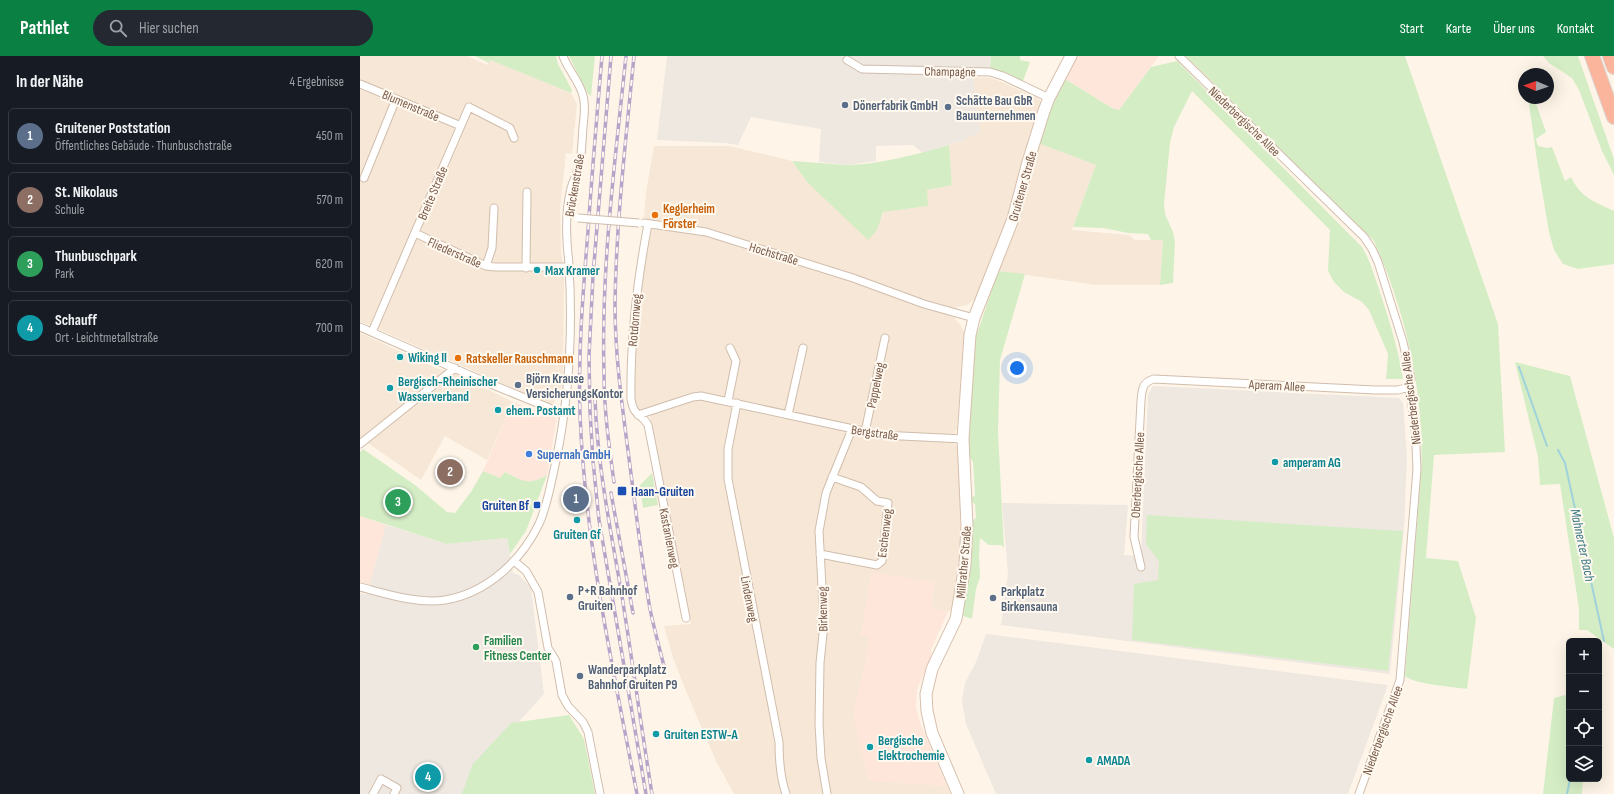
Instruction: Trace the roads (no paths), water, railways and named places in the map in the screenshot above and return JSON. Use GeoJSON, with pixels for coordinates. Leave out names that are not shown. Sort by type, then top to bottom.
{"type":"FeatureCollection","features":[{"type":"Feature","properties":{"kind":"highway"},"geometry":{"type":"LineString","coordinates":[[1592,56],[1614,117]]}},
{"type":"Feature","properties":{"kind":"highway"},"geometry":{"type":"LineString","coordinates":[[1610,56],[1614,67]]}},
{"type":"Feature","properties":{"kind":"main road","name":"Gruitener Straße"},"geometry":{"type":"LineString","coordinates":[[974,318],[1008,234],[1028,162],[1049,98],[1071,56]]}},
{"type":"Feature","properties":{"kind":"main road","name":"Millrather Straße"},"geometry":{"type":"LineString","coordinates":[[958,794],[932,733],[926,705],[926,694],[932,668],[956,619],[962,587],[966,540],[963,440],[968,348],[974,318]]}},
{"type":"Feature","properties":{"kind":"street","name":"Brückenstraße"},"geometry":{"type":"LineString","coordinates":[[360,587],[395,596],[418,599],[444,600],[468,593],[502,573],[514,561],[526,546],[539,524],[546,506],[550,495],[564,414],[569,362],[569,267],[566,241],[571,190],[580,162],[584,104],[581,88],[567,66],[563,56]]}},
{"type":"Feature","properties":{"kind":"street","name":"Niederbergische Allee"},"geometry":{"type":"LineString","coordinates":[[1179,56],[1364,237],[1378,262],[1399,327],[1411,379],[1409,387],[1416,424],[1417,469],[1400,680],[1359,794]]}},
{"type":"Feature","properties":{"kind":"street","name":"Champagne"},"geometry":{"type":"LineString","coordinates":[[847,60],[862,69],[990,72],[1003,76],[1049,98]]}},
{"type":"Feature","properties":{"kind":"street","name":"Blumenstraße"},"geometry":{"type":"LineString","coordinates":[[360,84],[461,126]]}},
{"type":"Feature","properties":{"kind":"street"},"geometry":{"type":"LineString","coordinates":[[364,178],[396,99]]}},
{"type":"Feature","properties":{"kind":"street","name":"Breite Straße"},"geometry":{"type":"LineString","coordinates":[[372,332],[469,107],[510,128],[514,138]]}},
{"type":"Feature","properties":{"kind":"street"},"geometry":{"type":"LineString","coordinates":[[526,268],[527,192]]}},
{"type":"Feature","properties":{"kind":"street"},"geometry":{"type":"LineString","coordinates":[[486,266],[492,248],[494,208]]}},
{"type":"Feature","properties":{"kind":"street","name":"Hochstraße"},"geometry":{"type":"LineString","coordinates":[[568,217],[643,223],[694,230],[727,238],[853,278],[924,304],[974,318]]}},
{"type":"Feature","properties":{"kind":"street","name":"Rotdornweg"},"geometry":{"type":"LineString","coordinates":[[638,415],[633,409],[631,399],[632,336],[643,223]]}},
{"type":"Feature","properties":{"kind":"street","name":"Fliederstraße"},"geometry":{"type":"LineString","coordinates":[[414,234],[486,266],[526,268],[569,267]]}},
{"type":"Feature","properties":{"kind":"street"},"geometry":{"type":"LineString","coordinates":[[360,326],[564,414]]}},
{"type":"Feature","properties":{"kind":"street","name":"Pappelweg"},"geometry":{"type":"LineString","coordinates":[[865,432],[885,338]]}},
{"type":"Feature","properties":{"kind":"street"},"geometry":{"type":"LineString","coordinates":[[728,401],[736,361],[730,348]]}},
{"type":"Feature","properties":{"kind":"street"},"geometry":{"type":"LineString","coordinates":[[788,415],[803,348]]}},
{"type":"Feature","properties":{"kind":"street"},"geometry":{"type":"LineString","coordinates":[[360,444],[455,368]]}},
{"type":"Feature","properties":{"kind":"street","name":"Aperam Allee"},"geometry":{"type":"LineString","coordinates":[[1145,383],[1154,379],[1375,390],[1398,390],[1409,387]]}},
{"type":"Feature","properties":{"kind":"street","name":"Oberbergische Allee"},"geometry":{"type":"LineString","coordinates":[[1141,567],[1134,537],[1142,387],[1145,383]]}},
{"type":"Feature","properties":{"kind":"street","name":"Bergstraße"},"geometry":{"type":"LineString","coordinates":[[638,415],[693,397],[710,397],[881,435],[963,440]]}},
{"type":"Feature","properties":{"kind":"street","name":"Lindenweg"},"geometry":{"type":"LineString","coordinates":[[736,403],[728,449],[728,479],[779,742],[779,765],[782,783],[786,794]]}},
{"type":"Feature","properties":{"kind":"street","name":"Kastanienweg"},"geometry":{"type":"LineString","coordinates":[[638,415],[645,420],[648,425],[686,618]]}},
{"type":"Feature","properties":{"kind":"street","name":"Birkenweg"},"geometry":{"type":"LineString","coordinates":[[827,794],[821,758],[819,724],[820,663],[824,624],[819,531],[822,509],[832,477],[852,429]]}},
{"type":"Feature","properties":{"kind":"street","name":"Eschenweg"},"geometry":{"type":"LineString","coordinates":[[820,554],[877,565],[882,561],[888,503],[877,501],[862,487],[832,477]]}},
{"type":"Feature","properties":{"kind":"street"},"geometry":{"type":"LineString","coordinates":[[514,561],[526,571],[538,592],[548,648],[556,661],[562,695],[568,706],[586,727],[600,794]]}},
{"type":"Feature","properties":{"kind":"street"},"geometry":{"type":"LineString","coordinates":[[373,794],[381,779],[397,788],[394,794]]}},
{"type":"Feature","properties":{"kind":"waterway","name":"Mahnerter Bach"},"geometry":{"type":"LineString","coordinates":[[1519,367],[1547,446]]}},
{"type":"Feature","properties":{"kind":"waterway","name":"Mahnerter Bach"},"geometry":{"type":"LineString","coordinates":[[1558,450],[1565,463],[1604,641]]}},
{"type":"Feature","properties":{"kind":"waterway","name":"Mahnerter Bach"},"geometry":{"type":"LineString","coordinates":[[1567,794],[1569,782]]}},
{"type":"Feature","properties":{"kind":"railway"},"geometry":{"type":"LineString","coordinates":[[602,56],[580,345],[580,414],[588,510],[601,605],[637,794]]}},
{"type":"Feature","properties":{"kind":"railway"},"geometry":{"type":"LineString","coordinates":[[611,56],[593,276],[589,356],[590,411],[599,520],[646,794]]}},
{"type":"Feature","properties":{"kind":"railway"},"geometry":{"type":"LineString","coordinates":[[614,482],[604,387],[605,294],[613,174],[626,56]]}},
{"type":"Feature","properties":{"kind":"railway"},"geometry":{"type":"LineString","coordinates":[[634,56],[619,212],[615,326],[620,390],[642,558],[650,609],[664,666]]}},
{"type":"Feature","properties":{"kind":"railway"},"geometry":{"type":"LineString","coordinates":[[595,398],[598,447],[652,794]]}},
{"type":"Feature","properties":{"kind":"railway"},"geometry":{"type":"LineString","coordinates":[[611,493],[633,613]]}},
{"type":"Feature","properties":{"kind":"place","name":"Dönerfabrik GmbH"},"geometry":{"type":"Point","coordinates":[845,105]}},
{"type":"Feature","properties":{"kind":"place","name":"Schätte Bau GbR Bauunternehmen"},"geometry":{"type":"Point","coordinates":[948,107]}},
{"type":"Feature","properties":{"kind":"place","name":"Keglerheim Förster"},"geometry":{"type":"Point","coordinates":[655,215]}},
{"type":"Feature","properties":{"kind":"place","name":"Max Kramer"},"geometry":{"type":"Point","coordinates":[537,270]}},
{"type":"Feature","properties":{"kind":"place","name":"Wiking II"},"geometry":{"type":"Point","coordinates":[400,357]}},
{"type":"Feature","properties":{"kind":"place","name":"Ratskeller Rauschmann"},"geometry":{"type":"Point","coordinates":[458,358]}},
{"type":"Feature","properties":{"kind":"place","name":"Björn Krause VersicherungsKontor"},"geometry":{"type":"Point","coordinates":[518,385]}},
{"type":"Feature","properties":{"kind":"place","name":"Bergisch-Rheinischer Wasserverband"},"geometry":{"type":"Point","coordinates":[390,388]}},
{"type":"Feature","properties":{"kind":"place","name":"ehem. Postamt"},"geometry":{"type":"Point","coordinates":[498,410]}},
{"type":"Feature","properties":{"kind":"place","name":"Supernah GmbH"},"geometry":{"type":"Point","coordinates":[529,454]}},
{"type":"Feature","properties":{"kind":"place","name":"amperam AG"},"geometry":{"type":"Point","coordinates":[1275,462]}},
{"type":"Feature","properties":{"kind":"place","name":"St. Nikolaus"},"geometry":{"type":"Point","coordinates":[450,472]}},
{"type":"Feature","properties":{"kind":"place","name":"Haan-Gruiten"},"geometry":{"type":"Point","coordinates":[622,491]}},
{"type":"Feature","properties":{"kind":"place","name":"Gruitener Poststation"},"geometry":{"type":"Point","coordinates":[576,499]}},
{"type":"Feature","properties":{"kind":"place","name":"Thunbuschpark"},"geometry":{"type":"Point","coordinates":[398,502]}},
{"type":"Feature","properties":{"kind":"place","name":"Gruiten Bf"},"geometry":{"type":"Point","coordinates":[537,505]}},
{"type":"Feature","properties":{"kind":"place","name":"Gruiten Gf"},"geometry":{"type":"Point","coordinates":[577,520]}},
{"type":"Feature","properties":{"kind":"place","name":"P+R Bahnhof Gruiten"},"geometry":{"type":"Point","coordinates":[570,597]}},
{"type":"Feature","properties":{"kind":"place","name":"Parkplatz Birkensauna"},"geometry":{"type":"Point","coordinates":[993,598]}},
{"type":"Feature","properties":{"kind":"place","name":"Familien Fitness Center"},"geometry":{"type":"Point","coordinates":[476,647]}},
{"type":"Feature","properties":{"kind":"place","name":"Wanderparkplatz Bahnhof Gruiten P9"},"geometry":{"type":"Point","coordinates":[580,676]}},
{"type":"Feature","properties":{"kind":"place","name":"Gruiten ESTW-A"},"geometry":{"type":"Point","coordinates":[656,734]}},
{"type":"Feature","properties":{"kind":"place","name":"Bergische Elektrochemie"},"geometry":{"type":"Point","coordinates":[870,747]}},
{"type":"Feature","properties":{"kind":"place","name":"AMADA"},"geometry":{"type":"Point","coordinates":[1089,760]}},
{"type":"Feature","properties":{"kind":"place","name":"Schauff"},"geometry":{"type":"Point","coordinates":[428,777]}}]}
